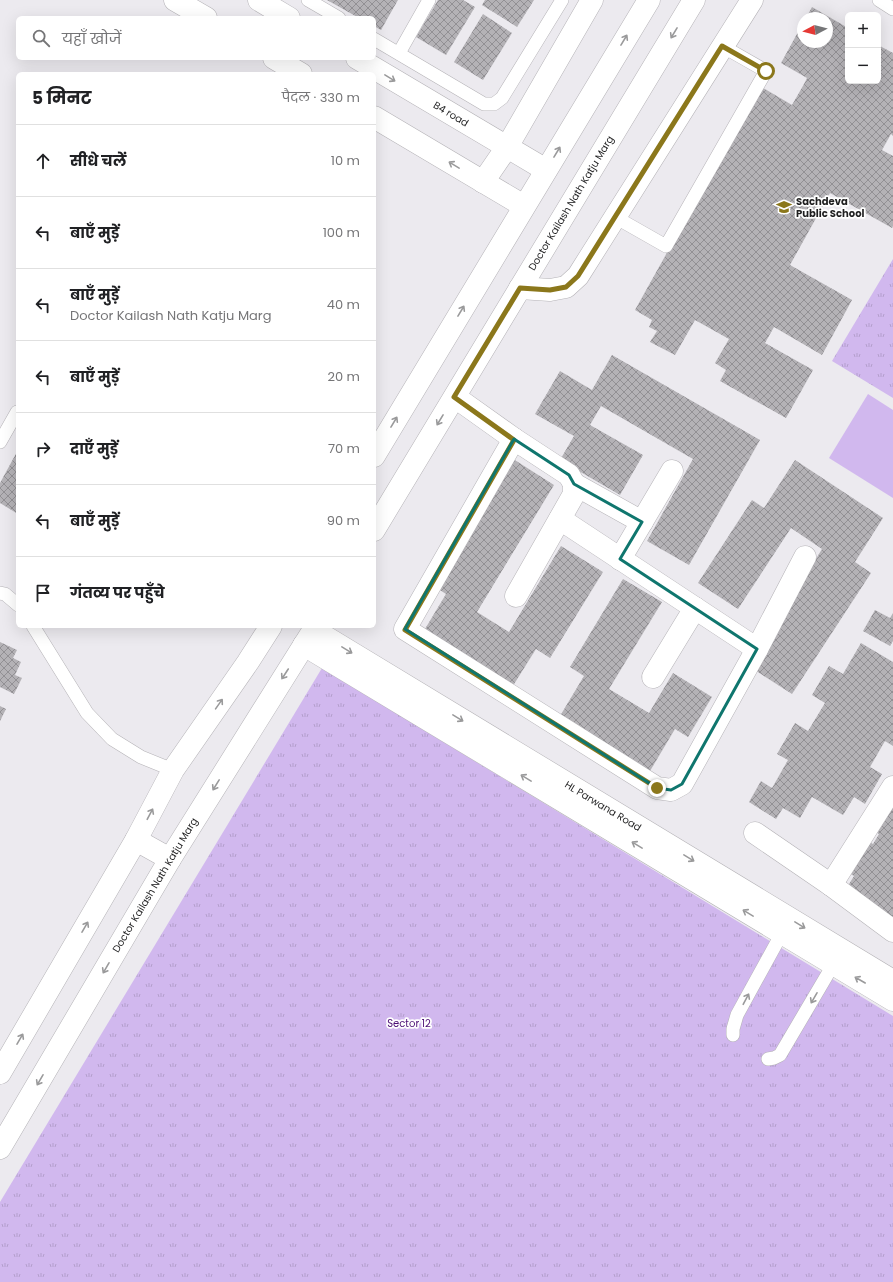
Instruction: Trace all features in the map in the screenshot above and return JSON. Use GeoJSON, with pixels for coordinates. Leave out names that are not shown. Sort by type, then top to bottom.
{"type":"FeatureCollection","features":[{"type":"Feature","properties":{"kind":"street"},"geometry":{"type":"LineString","coordinates":[[175,0],[203,16]]}},
{"type":"Feature","properties":{"kind":"street"},"geometry":{"type":"LineString","coordinates":[[259,0],[286,16]]}},
{"type":"Feature","properties":{"kind":"street"},"geometry":{"type":"LineString","coordinates":[[483,182],[507,147],[592,0]]}},
{"type":"Feature","properties":{"kind":"street"},"geometry":{"type":"LineString","coordinates":[[376,453],[648,0]]}},
{"type":"Feature","properties":{"kind":"street","name":"Doctor Kailash Nath Katju Marg"},"geometry":{"type":"LineString","coordinates":[[376,527],[694,0]]}},
{"type":"Feature","properties":{"kind":"street"},"geometry":{"type":"LineString","coordinates":[[520,288],[550,290],[566,287],[578,276],[752,0]]}},
{"type":"Feature","properties":{"kind":"street"},"geometry":{"type":"LineString","coordinates":[[277,60],[298,72]]}},
{"type":"Feature","properties":{"kind":"street","name":"B4 road"},"geometry":{"type":"LineString","coordinates":[[360,60],[546,170]]}},
{"type":"Feature","properties":{"kind":"street"},"geometry":{"type":"LineString","coordinates":[[376,118],[524,206]]}},
{"type":"Feature","properties":{"kind":"street"},"geometry":{"type":"LineString","coordinates":[[454,397],[514,440],[569,475],[574,484],[574,494],[516,596]]}},
{"type":"Feature","properties":{"kind":"street"},"geometry":{"type":"LineString","coordinates":[[514,440],[405,630],[657,788],[671,790],[682,784],[757,649],[805,558]]}},
{"type":"Feature","properties":{"kind":"street"},"geometry":{"type":"LineString","coordinates":[[620,559],[672,471]]}},
{"type":"Feature","properties":{"kind":"street"},"geometry":{"type":"LineString","coordinates":[[574,484],[642,522]]}},
{"type":"Feature","properties":{"kind":"street"},"geometry":{"type":"LineString","coordinates":[[560,519],[757,649]]}},
{"type":"Feature","properties":{"kind":"street"},"geometry":{"type":"LineString","coordinates":[[653,677],[695,608]]}},
{"type":"Feature","properties":{"kind":"street"},"geometry":{"type":"LineString","coordinates":[[0,1073],[136,840],[174,770],[270,628]]}},
{"type":"Feature","properties":{"kind":"street"},"geometry":{"type":"LineString","coordinates":[[312,634],[782,933],[893,1000]]}},
{"type":"Feature","properties":{"kind":"street","name":"Doctor Kailash Nath Katju Marg"},"geometry":{"type":"LineString","coordinates":[[3,1138],[170,859],[312,634]]}},
{"type":"Feature","properties":{"kind":"street","name":"HL Parwana Road"},"geometry":{"type":"LineString","coordinates":[[312,634],[893,981]]}},
{"type":"Feature","properties":{"kind":"street"},"geometry":{"type":"LineString","coordinates":[[831,885],[893,788]]}},
{"type":"Feature","properties":{"kind":"street"},"geometry":{"type":"LineString","coordinates":[[755,833],[831,885],[893,931]]}},
{"type":"Feature","properties":{"kind":"street"},"geometry":{"type":"LineString","coordinates":[[136,840],[170,859]]}},
{"type":"Feature","properties":{"kind":"lane"},"geometry":{"type":"LineString","coordinates":[[308,0],[336,16]]}},
{"type":"Feature","properties":{"kind":"lane"},"geometry":{"type":"LineString","coordinates":[[399,53],[429,0]]}},
{"type":"Feature","properties":{"kind":"lane"},"geometry":{"type":"LineString","coordinates":[[376,39],[484,104],[494,104],[502,98],[562,0]]}},
{"type":"Feature","properties":{"kind":"lane"},"geometry":{"type":"LineString","coordinates":[[879,0],[893,9]]}},
{"type":"Feature","properties":{"kind":"lane"},"geometry":{"type":"LineString","coordinates":[[615,217],[666,246],[766,71],[722,46]]}},
{"type":"Feature","properties":{"kind":"lane"},"geometry":{"type":"LineString","coordinates":[[0,442],[16,414]]}},
{"type":"Feature","properties":{"kind":"lane"},"geometry":{"type":"LineString","coordinates":[[0,593],[5,594],[16,603]]}},
{"type":"Feature","properties":{"kind":"lane"},"geometry":{"type":"LineString","coordinates":[[34,628],[87,713],[112,739],[141,757],[174,770]]}},
{"type":"Feature","properties":{"kind":"lane"},"geometry":{"type":"LineString","coordinates":[[733,1035],[734,1023],[737,1016],[782,933]]}},
{"type":"Feature","properties":{"kind":"lane"},"geometry":{"type":"LineString","coordinates":[[768,1059],[780,1055],[833,965]]}},
{"type":"Feature","properties":{"kind":"highlighted area"},"geometry":{"type":"Polygon","coordinates":[[[514,439],[569,475],[574,484],[642,522],[620,559],[757,649],[682,784],[671,790],[657,788],[405,629],[514,439]]]}},
{"type":"Feature","properties":{"kind":"green space"},"geometry":{"type":"Polygon","coordinates":[[[893,259],[893,398],[832,361],[893,259]]]}},
{"type":"Feature","properties":{"kind":"green space"},"geometry":{"type":"Polygon","coordinates":[[[868,394],[893,410],[893,498],[829,458],[868,394]]]}},
{"type":"Feature","properties":{"kind":"green space","name":"Sector 12"},"geometry":{"type":"Polygon","coordinates":[[[322,668],[893,1016],[893,1282],[0,1282],[0,1202],[322,668]]]}},
{"type":"Feature","properties":{"kind":"building"},"geometry":{"type":"Polygon","coordinates":[[[327,0],[398,0],[381,30],[376,27],[376,16],[355,16],[327,0]]]}},
{"type":"Feature","properties":{"kind":"building"},"geometry":{"type":"Polygon","coordinates":[[[438,0],[463,0],[475,7],[446,55],[416,37],[438,0]]]}},
{"type":"Feature","properties":{"kind":"building"},"geometry":{"type":"Polygon","coordinates":[[[485,0],[534,0],[517,27],[482,5],[485,0]]]}},
{"type":"Feature","properties":{"kind":"building"},"geometry":{"type":"Polygon","coordinates":[[[812,7],[821,12],[809,12],[812,7]]]}},
{"type":"Feature","properties":{"kind":"building"},"geometry":{"type":"Polygon","coordinates":[[[483,14],[512,33],[483,80],[454,62],[483,14]]]}},
{"type":"Feature","properties":{"kind":"building"},"geometry":{"type":"Polygon","coordinates":[[[833,19],[845,26],[845,84],[881,84],[881,47],[893,53],[893,136],[891,134],[882,150],[893,156],[893,226],[892,228],[830,193],[790,265],[852,300],[822,355],[774,327],[765,343],[813,370],[786,418],[720,381],[726,370],[715,363],[729,339],[695,320],[675,355],[650,342],[657,331],[649,327],[652,320],[635,310],[760,86],[792,105],[807,78],[781,63],[797,34],[797,48],[833,48],[833,19]]]}},
{"type":"Feature","properties":{"kind":"building"},"geometry":{"type":"Polygon","coordinates":[[[612,355],[760,440],[689,565],[647,541],[693,459],[601,406],[590,425],[643,455],[620,495],[560,460],[574,436],[535,414],[560,371],[592,390],[612,355]]]}},
{"type":"Feature","properties":{"kind":"building"},"geometry":{"type":"Polygon","coordinates":[[[16,454],[16,513],[0,503],[0,483],[16,454]]]}},
{"type":"Feature","properties":{"kind":"building"},"geometry":{"type":"Polygon","coordinates":[[[510,457],[554,485],[477,612],[509,632],[561,546],[603,572],[550,658],[536,649],[511,689],[422,634],[446,594],[432,585],[510,457]]]}},
{"type":"Feature","properties":{"kind":"building"},"geometry":{"type":"Polygon","coordinates":[[[795,460],[883,518],[855,562],[871,573],[792,694],[750,667],[822,549],[791,528],[738,609],[698,583],[752,500],[764,508],[795,460]]]}},
{"type":"Feature","properties":{"kind":"building"},"geometry":{"type":"Polygon","coordinates":[[[623,579],[662,602],[609,689],[649,713],[673,673],[712,697],[688,737],[675,729],[650,771],[560,716],[584,676],[570,667],[623,579]]]}},
{"type":"Feature","properties":{"kind":"building"},"geometry":{"type":"Polygon","coordinates":[[[875,610],[890,618],[893,613],[893,641],[890,646],[863,631],[875,610]]]}},
{"type":"Feature","properties":{"kind":"building"},"geometry":{"type":"Polygon","coordinates":[[[0,642],[17,650],[13,658],[21,662],[15,675],[22,678],[14,694],[0,687],[0,642]]]}},
{"type":"Feature","properties":{"kind":"building"},"geometry":{"type":"Polygon","coordinates":[[[861,643],[893,662],[893,746],[885,741],[870,767],[882,774],[865,804],[854,797],[843,815],[812,797],[800,818],[783,808],[776,819],[749,802],[761,781],[772,788],[788,760],[777,754],[795,723],[808,731],[825,703],[812,695],[829,666],[843,674],[861,643]]]}},
{"type":"Feature","properties":{"kind":"building"},"geometry":{"type":"Polygon","coordinates":[[[0,706],[6,709],[0,721],[0,706]]]}},
{"type":"Feature","properties":{"kind":"building"},"geometry":{"type":"Polygon","coordinates":[[[893,807],[893,917],[846,889],[854,876],[844,870],[863,838],[873,844],[879,834],[876,832],[893,807]]]}},
{"type":"Feature","properties":{"kind":"place","name":"Sachdeva Public School"},"geometry":{"type":"Point","coordinates":[784,207]}},
{"type":"Feature","properties":{"kind":"route"},"geometry":{"type":"LineString","coordinates":[[657,788],[405,630],[514,440],[454,397],[520,288],[550,290],[566,287],[578,276],[722,46],[766,71]]}}]}
